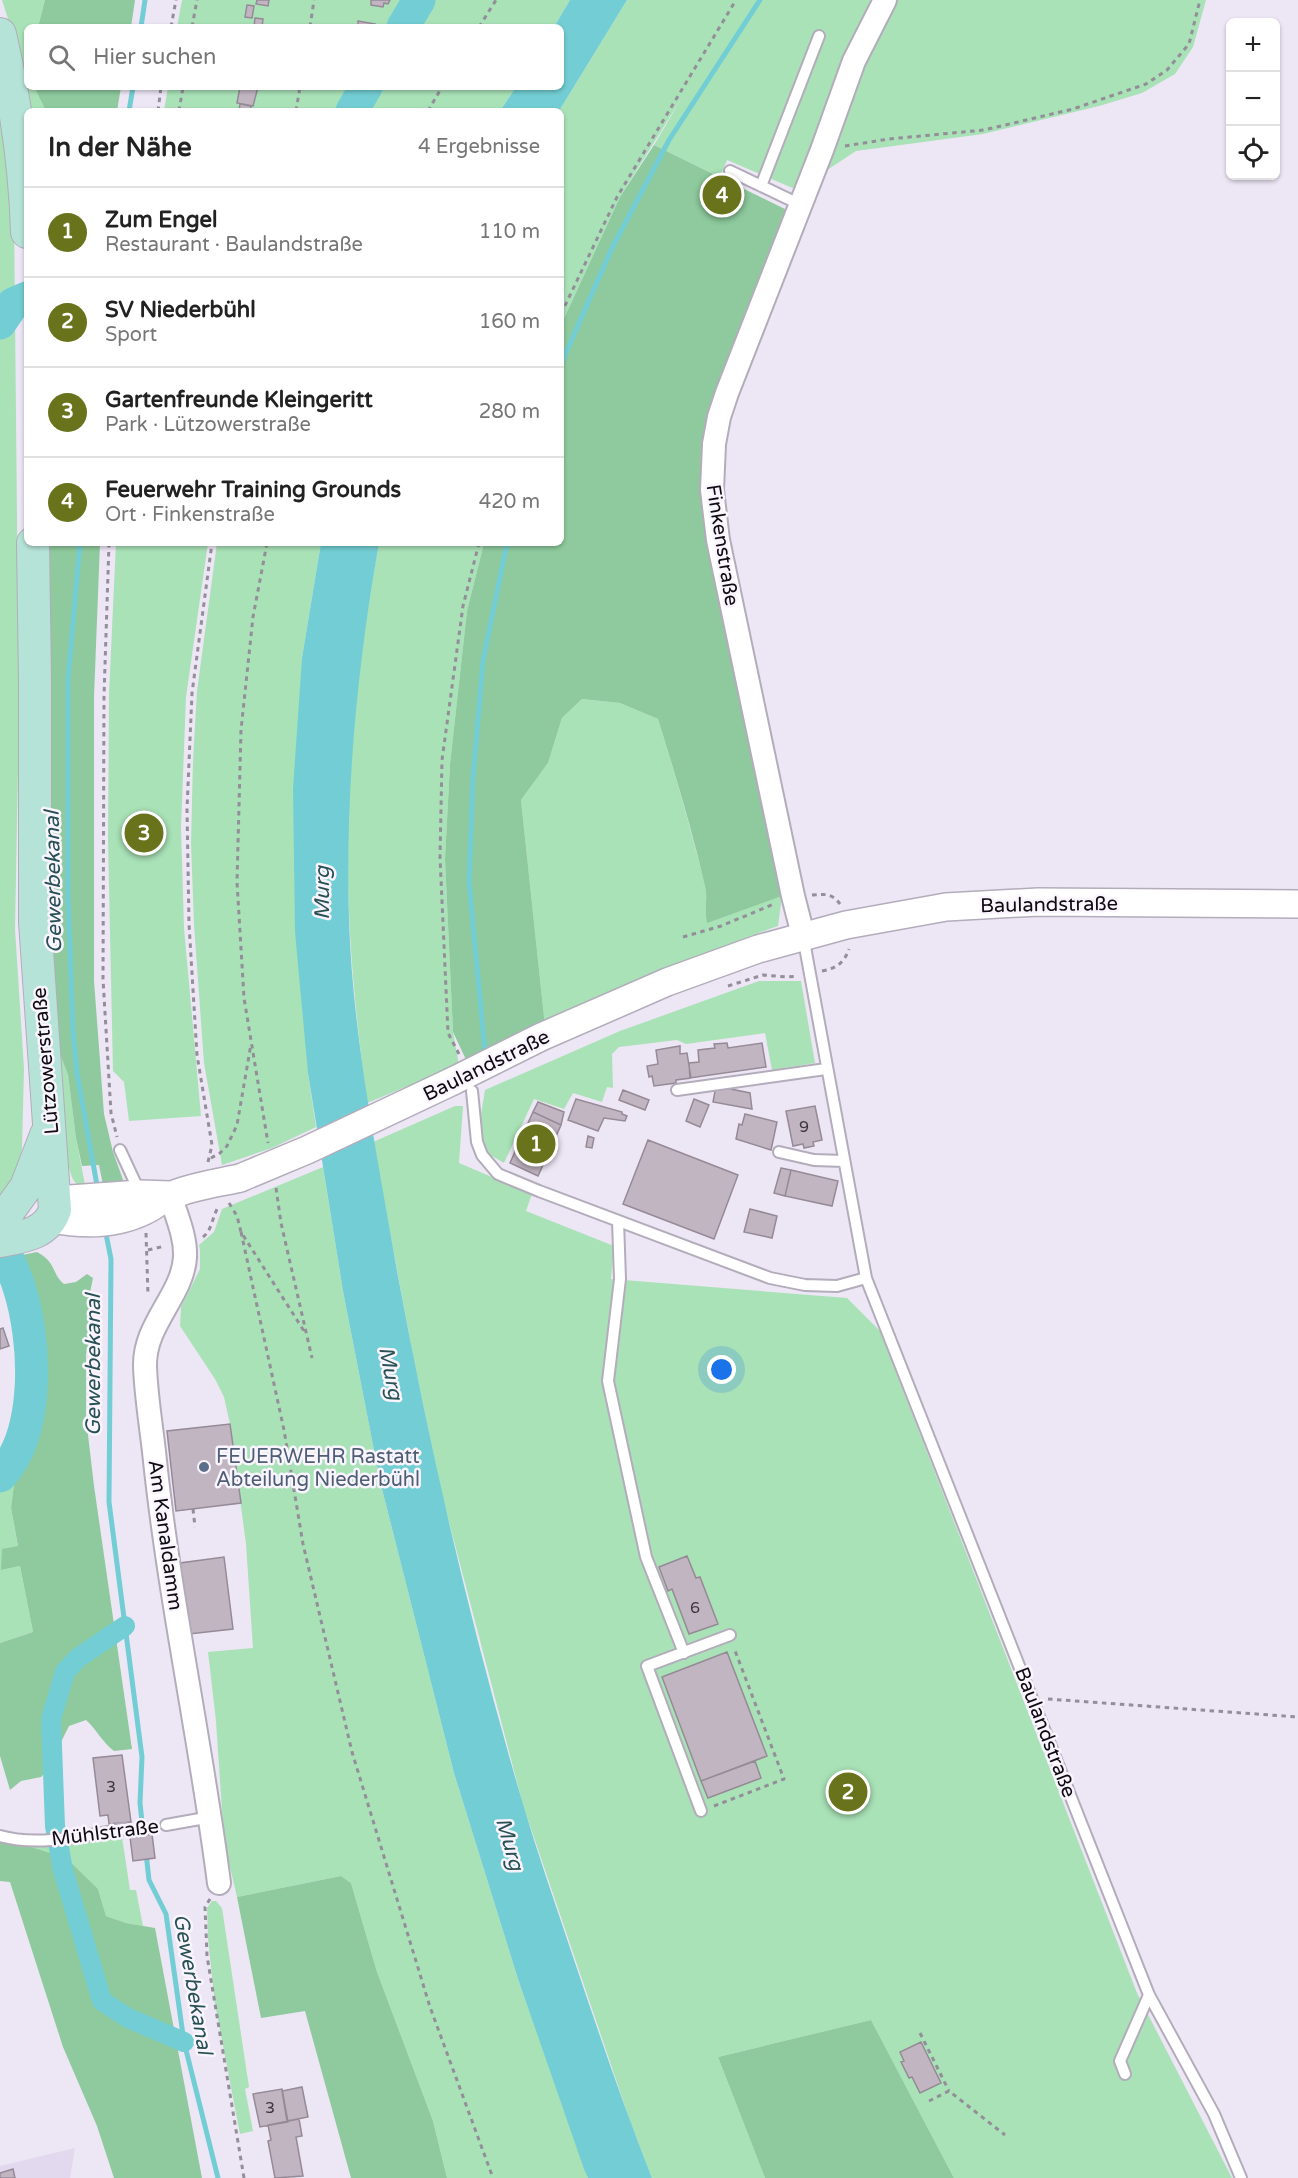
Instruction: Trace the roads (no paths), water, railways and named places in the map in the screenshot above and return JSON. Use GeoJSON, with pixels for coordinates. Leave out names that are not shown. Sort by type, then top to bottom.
{"type":"FeatureCollection","features":[{"type":"Feature","properties":{"kind":"main road"},"geometry":{"type":"LineString","coordinates":[[0,34],[15,105],[24,184]]}},
{"type":"Feature","properties":{"kind":"main road","name":"Lützowerstraße"},"geometry":{"type":"LineString","coordinates":[[33,546],[35,922],[54,1209]]}},
{"type":"Feature","properties":{"kind":"main road"},"geometry":{"type":"LineString","coordinates":[[6,1227],[29,1180],[50,1125]]}},
{"type":"Feature","properties":{"kind":"main road","name":"Baulandstraße"},"geometry":{"type":"LineString","coordinates":[[6,1227],[38,1231],[46,1226],[54,1209]]}},
{"type":"Feature","properties":{"kind":"street","name":"Finkenstraße"},"geometry":{"type":"LineString","coordinates":[[803,936],[718,540],[712,490],[714,444],[719,417],[727,393],[801,205],[854,61],[885,0]]}},
{"type":"Feature","properties":{"kind":"street","name":"Baulandstraße"},"geometry":{"type":"LineString","coordinates":[[54,1209],[73,1223],[92,1224],[131,1205],[170,1195],[233,1192],[298,1154],[465,1082],[541,1037],[667,982],[714,964],[846,925],[946,907],[1038,902],[1298,904]]}},
{"type":"Feature","properties":{"kind":"street","name":"Am Kanaldamm"},"geometry":{"type":"LineString","coordinates":[[170,1195],[183,1241],[185,1258],[181,1276],[150,1336],[145,1364],[171,1530],[219,1882]]}},
{"type":"Feature","properties":{"kind":"street","name":"Baulandstraße"},"geometry":{"type":"LineString","coordinates":[[54,1209],[90,1197],[131,1205]]}},
{"type":"Feature","properties":{"kind":"lane"},"geometry":{"type":"LineString","coordinates":[[760,186],[819,36]]}},
{"type":"Feature","properties":{"kind":"lane"},"geometry":{"type":"LineString","coordinates":[[730,171],[801,205]]}},
{"type":"Feature","properties":{"kind":"lane","name":"Baulandstraße"},"geometry":{"type":"LineString","coordinates":[[803,936],[866,1278],[1149,1995],[1214,2114],[1242,2178]]}},
{"type":"Feature","properties":{"kind":"lane"},"geometry":{"type":"LineString","coordinates":[[677,1090],[826,1069]]}},
{"type":"Feature","properties":{"kind":"lane"},"geometry":{"type":"LineString","coordinates":[[465,1082],[477,1142],[482,1155],[498,1174],[770,1278],[805,1285],[837,1286],[866,1278]]}},
{"type":"Feature","properties":{"kind":"lane"},"geometry":{"type":"LineString","coordinates":[[120,1150],[131,1205]]}},
{"type":"Feature","properties":{"kind":"lane"},"geometry":{"type":"LineString","coordinates":[[779,1152],[814,1160],[844,1161]]}},
{"type":"Feature","properties":{"kind":"lane"},"geometry":{"type":"LineString","coordinates":[[618,1221],[620,1280],[608,1381],[646,1557],[684,1653]]}},
{"type":"Feature","properties":{"kind":"lane"},"geometry":{"type":"LineString","coordinates":[[701,1811],[647,1666],[730,1635]]}},
{"type":"Feature","properties":{"kind":"lane","name":"Mühlstraße"},"geometry":{"type":"LineString","coordinates":[[165,1825],[211,1817]]}},
{"type":"Feature","properties":{"kind":"lane","name":"Mühlstraße"},"geometry":{"type":"LineString","coordinates":[[0,1836],[16,1841],[72,1838],[125,1830]]}},
{"type":"Feature","properties":{"kind":"lane"},"geometry":{"type":"LineString","coordinates":[[1125,2074],[1120,2061],[1149,1995]]}},
{"type":"Feature","properties":{"kind":"water"},"geometry":{"type":"Polygon","coordinates":[[[570,0],[627,0],[561,108],[502,108],[514,90],[564,90],[564,24],[556,24],[570,0]]]}},
{"type":"Feature","properties":{"kind":"water","name":"Murg"},"geometry":{"type":"Polygon","coordinates":[[[321,546],[378,546],[364,636],[354,731],[349,825],[351,964],[367,1096],[423,1405],[486,1672],[546,1876],[599,2035],[652,2178],[588,2178],[584,2169],[518,1979],[454,1773],[380,1481],[343,1291],[308,1073],[295,932],[293,789],[302,658],[321,546]]]}},
{"type":"Feature","properties":{"kind":"waterway","name":"Gewerbekanal"},"geometry":{"type":"LineString","coordinates":[[141,24],[145,0]]}},
{"type":"Feature","properties":{"kind":"waterway"},"geometry":{"type":"LineString","coordinates":[[405,24],[419,0]]}},
{"type":"Feature","properties":{"kind":"waterway"},"geometry":{"type":"LineString","coordinates":[[564,357],[612,248],[669,140],[760,0]]}},
{"type":"Feature","properties":{"kind":"waterway","name":"Gewerbekanal"},"geometry":{"type":"LineString","coordinates":[[130,108],[132,90]]}},
{"type":"Feature","properties":{"kind":"waterway"},"geometry":{"type":"LineString","coordinates":[[354,108],[364,90]]}},
{"type":"Feature","properties":{"kind":"waterway"},"geometry":{"type":"LineString","coordinates":[[0,323],[13,304],[24,299]]}},
{"type":"Feature","properties":{"kind":"waterway","name":"Gewerbekanal"},"geometry":{"type":"LineString","coordinates":[[80,546],[68,679],[68,898],[73,1031],[77,1073],[98,1191]]}},
{"type":"Feature","properties":{"kind":"waterway"},"geometry":{"type":"LineString","coordinates":[[485,1051],[469,882],[473,778],[483,661],[506,546]]}},
{"type":"Feature","properties":{"kind":"waterway","name":"Gewerbekanal"},"geometry":{"type":"LineString","coordinates":[[105,1229],[111,1259],[109,1502],[142,1757],[140,1803],[144,1841]]}},
{"type":"Feature","properties":{"kind":"waterway"},"geometry":{"type":"LineString","coordinates":[[0,1240],[17,1281],[25,1309],[31,1359],[29,1411],[23,1436],[13,1458],[0,1476]]}},
{"type":"Feature","properties":{"kind":"waterway"},"geometry":{"type":"LineString","coordinates":[[125,1626],[78,1658],[65,1672],[51,1719],[55,1826],[63,1870],[102,2001],[128,2018],[184,2042]]}},
{"type":"Feature","properties":{"kind":"waterway","name":"Gewerbekanal"},"geometry":{"type":"LineString","coordinates":[[146,1853],[149,1880],[166,1914],[184,2042],[218,2178]]}},
{"type":"Feature","properties":{"kind":"place","name":"Feuerwehr Training Grounds"},"geometry":{"type":"Point","coordinates":[722,195]}},
{"type":"Feature","properties":{"kind":"place","name":"Gartenfreunde Kleingeritt"},"geometry":{"type":"Point","coordinates":[144,833]}},
{"type":"Feature","properties":{"kind":"place","name":"Zum Engel"},"geometry":{"type":"Point","coordinates":[536,1144]}},
{"type":"Feature","properties":{"kind":"place","name":"FEUERWEHR Rastatt Abteilung Niederbühl"},"geometry":{"type":"Point","coordinates":[204,1467]}},
{"type":"Feature","properties":{"kind":"place","name":"SV Niederbühl"},"geometry":{"type":"Point","coordinates":[848,1792]}}]}
